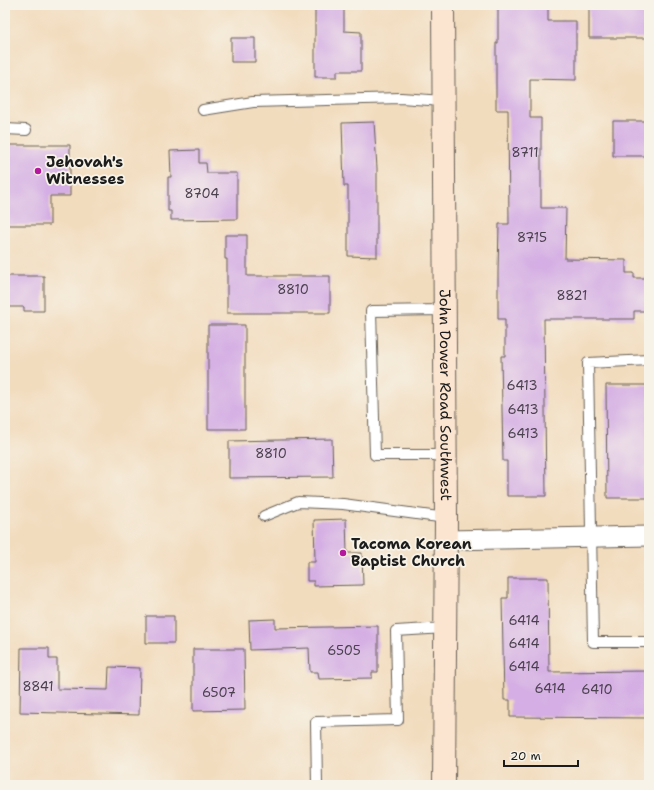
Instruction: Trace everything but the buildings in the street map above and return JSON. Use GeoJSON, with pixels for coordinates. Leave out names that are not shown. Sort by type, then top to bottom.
{"type":"FeatureCollection","features":[{"type":"Feature","properties":{"kind":"street","name":"John Dower Road Southwest"},"geometry":{"type":"LineString","coordinates":[[443,5],[446,518],[444,785]]}},
{"type":"Feature","properties":{"kind":"street"},"geometry":{"type":"LineString","coordinates":[[446,540],[649,536]]}},
{"type":"Feature","properties":{"kind":"lane"},"geometry":{"type":"LineString","coordinates":[[203,110],[253,102],[401,98],[444,100]]}},
{"type":"Feature","properties":{"kind":"lane"},"geometry":{"type":"LineString","coordinates":[[5,130],[26,130]]}},
{"type":"Feature","properties":{"kind":"lane"},"geometry":{"type":"LineString","coordinates":[[445,310],[371,311],[375,455],[445,455]]}},
{"type":"Feature","properties":{"kind":"lane"},"geometry":{"type":"LineString","coordinates":[[649,360],[588,363],[593,642],[649,642]]}},
{"type":"Feature","properties":{"kind":"lane"},"geometry":{"type":"LineString","coordinates":[[264,516],[298,502],[343,504],[446,518]]}},
{"type":"Feature","properties":{"kind":"lane"},"geometry":{"type":"LineString","coordinates":[[317,785],[316,722],[398,720],[396,631],[445,628]]}},
{"type":"Feature","properties":{"kind":"place","name":"Jehovah's Witnesses"},"geometry":{"type":"Point","coordinates":[38,171]}},
{"type":"Feature","properties":{"kind":"place","name":"Tacoma Korean Baptist Church"},"geometry":{"type":"Point","coordinates":[343,553]}}]}
